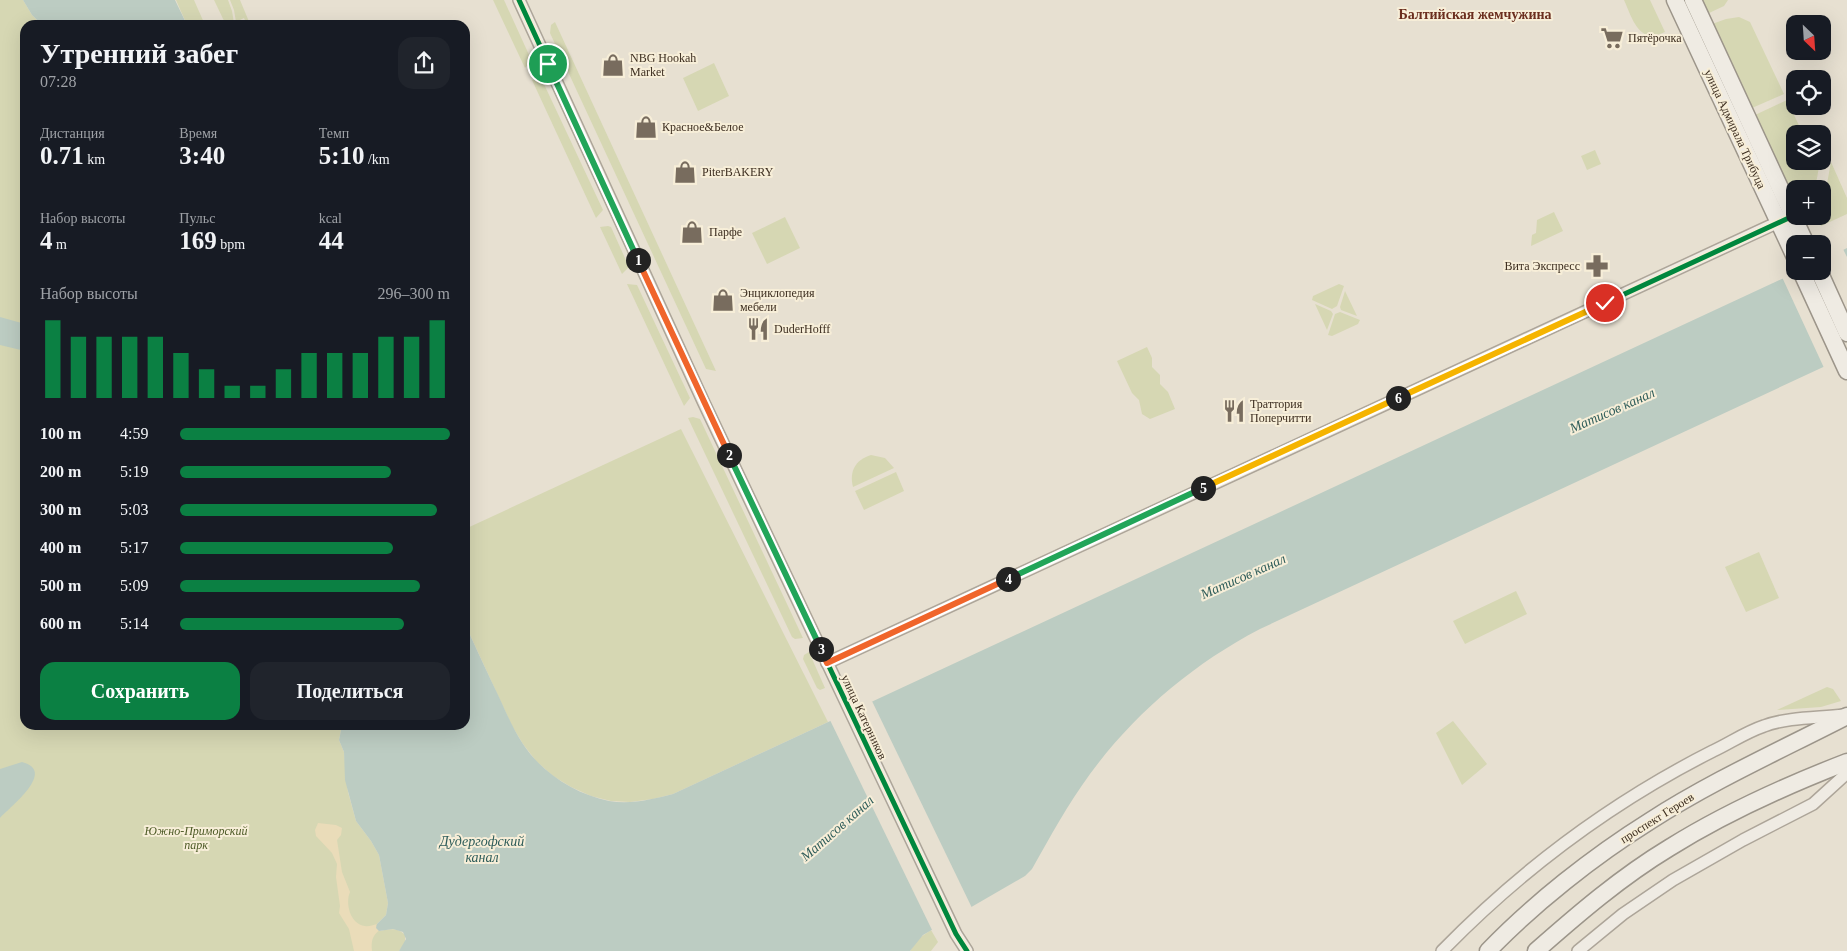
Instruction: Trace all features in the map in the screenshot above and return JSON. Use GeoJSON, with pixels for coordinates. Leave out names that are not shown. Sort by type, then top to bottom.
{"type":"FeatureCollection","features":[{"type":"Feature","properties":{"kind":"street","name":"улица Катерников"},"geometry":{"type":"LineString","coordinates":[[519,0],[707,410],[956,934],[967,951]]}},
{"type":"Feature","properties":{"kind":"street","name":"улица Адмирала Трибуца"},"geometry":{"type":"LineString","coordinates":[[1675,0],[1786,219]]}},
{"type":"Feature","properties":{"kind":"street","name":"улица Адмирала Трибуца"},"geometry":{"type":"LineString","coordinates":[[1693,0],[1786,219]]}},
{"type":"Feature","properties":{"kind":"street"},"geometry":{"type":"LineString","coordinates":[[827,663],[1786,219]]}},
{"type":"Feature","properties":{"kind":"street","name":"улица Адмирала Трибуца"},"geometry":{"type":"LineString","coordinates":[[1791,225],[1799,235]]}},
{"type":"Feature","properties":{"kind":"street"},"geometry":{"type":"LineString","coordinates":[[1805,280],[1846,370]]}},
{"type":"Feature","properties":{"kind":"street"},"geometry":{"type":"LineString","coordinates":[[1823,280],[1847,332]]}},
{"type":"Feature","properties":{"kind":"street"},"geometry":{"type":"LineString","coordinates":[[1442,951],[1526,873],[1578,832],[1634,794],[1695,760],[1765,726],[1793,720],[1847,716]]}},
{"type":"Feature","properties":{"kind":"street","name":"проспект Героев"},"geometry":{"type":"LineString","coordinates":[[1488,951],[1549,896],[1598,856],[1649,821],[1707,788],[1847,716]]}},
{"type":"Feature","properties":{"kind":"street"},"geometry":{"type":"LineString","coordinates":[[1536,951],[1570,920],[1619,882],[1668,848],[1723,816],[1800,780],[1847,762]]}},
{"type":"Feature","properties":{"kind":"street"},"geometry":{"type":"LineString","coordinates":[[1578,951],[1623,914],[1672,880],[1813,804],[1847,773]]}},
{"type":"Feature","properties":{"kind":"green space","name":"Южно-Приморский парк"},"geometry":{"type":"Polygon","coordinates":[[[0,0],[23,0],[37,20],[20,20],[20,730],[341,730],[339,740],[344,752],[348,792],[356,821],[379,855],[388,903],[386,915],[377,924],[379,931],[390,929],[402,932],[405,935],[405,943],[399,951],[0,951],[0,0]]]}},
{"type":"Feature","properties":{"kind":"green space"},"geometry":{"type":"Polygon","coordinates":[[[176,0],[194,0],[203,20],[185,20],[176,0]]]}},
{"type":"Feature","properties":{"kind":"green space"},"geometry":{"type":"Polygon","coordinates":[[[214,0],[228,0],[234,20],[224,20],[214,0]]]}},
{"type":"Feature","properties":{"kind":"green space"},"geometry":{"type":"Polygon","coordinates":[[[230,0],[240,0],[248,20],[244,18],[236,20],[230,0]]]}},
{"type":"Feature","properties":{"kind":"green space"},"geometry":{"type":"Polygon","coordinates":[[[493,0],[504,0],[530,57],[529,63],[525,68],[493,0]]]}},
{"type":"Feature","properties":{"kind":"green space"},"geometry":{"type":"Polygon","coordinates":[[[1624,0],[1650,0],[1665,32],[1656,35],[1643,33],[1634,22],[1624,0]]]}},
{"type":"Feature","properties":{"kind":"green space"},"geometry":{"type":"Polygon","coordinates":[[[1702,0],[1728,0],[1724,6],[1707,14],[1702,0]]]}},
{"type":"Feature","properties":{"kind":"green space"},"geometry":{"type":"Polygon","coordinates":[[[1739,17],[1750,22],[1784,94],[1752,108],[1712,24],[1739,17]]]}},
{"type":"Feature","properties":{"kind":"green space"},"geometry":{"type":"Polygon","coordinates":[[[555,22],[716,371],[706,369],[550,33],[551,25],[555,22]]]}},
{"type":"Feature","properties":{"kind":"green space"},"geometry":{"type":"Polygon","coordinates":[[[714,63],[729,96],[698,111],[683,78],[714,63]]]}},
{"type":"Feature","properties":{"kind":"green space"},"geometry":{"type":"Polygon","coordinates":[[[532,80],[543,82],[603,210],[596,218],[532,80]]]}},
{"type":"Feature","properties":{"kind":"green space"},"geometry":{"type":"Polygon","coordinates":[[[1786,100],[1786,115],[1794,115],[1799,125],[1786,125],[1786,170],[1818,170],[1817,180],[1786,180],[1755,115],[1786,100]]]}},
{"type":"Feature","properties":{"kind":"green space"},"geometry":{"type":"Polygon","coordinates":[[[1595,150],[1601,164],[1587,170],[1581,156],[1595,150]]]}},
{"type":"Feature","properties":{"kind":"green space"},"geometry":{"type":"Polygon","coordinates":[[[1831,162],[1847,198],[1847,214],[1831,221],[1831,180],[1828,180],[1831,162]]]}},
{"type":"Feature","properties":{"kind":"green space"},"geometry":{"type":"Polygon","coordinates":[[[1554,212],[1563,231],[1531,246],[1532,235],[1536,233],[1537,220],[1554,212]]]}},
{"type":"Feature","properties":{"kind":"green space"},"geometry":{"type":"Polygon","coordinates":[[[785,217],[800,248],[767,264],[752,233],[785,217]]]}},
{"type":"Feature","properties":{"kind":"green space"},"geometry":{"type":"Polygon","coordinates":[[[600,227],[611,227],[629,267],[622,274],[600,227]]]}},
{"type":"Feature","properties":{"kind":"green space"},"geometry":{"type":"Polygon","coordinates":[[[627,284],[637,285],[690,398],[684,406],[627,284]]]}},
{"type":"Feature","properties":{"kind":"green space"},"geometry":{"type":"Polygon","coordinates":[[[1339,284],[1344,286],[1337,306],[1332,309],[1312,300],[1313,296],[1339,284]]]}},
{"type":"Feature","properties":{"kind":"green space"},"geometry":{"type":"Polygon","coordinates":[[[1345,291],[1357,316],[1341,310],[1340,307],[1345,291]]]}},
{"type":"Feature","properties":{"kind":"green space"},"geometry":{"type":"Polygon","coordinates":[[[1315,304],[1331,311],[1333,314],[1327,330],[1315,304]]]}},
{"type":"Feature","properties":{"kind":"green space"},"geometry":{"type":"Polygon","coordinates":[[[1340,312],[1360,320],[1358,324],[1332,336],[1328,335],[1335,314],[1340,312]]]}},
{"type":"Feature","properties":{"kind":"green space"},"geometry":{"type":"Polygon","coordinates":[[[1147,347],[1152,358],[1152,367],[1160,375],[1160,384],[1168,392],[1175,409],[1150,419],[1142,414],[1139,400],[1132,393],[1117,361],[1147,347]]]}},
{"type":"Feature","properties":{"kind":"green space"},"geometry":{"type":"Polygon","coordinates":[[[688,418],[700,419],[803,638],[795,639],[792,637],[688,418]]]}},
{"type":"Feature","properties":{"kind":"green space"},"geometry":{"type":"Polygon","coordinates":[[[681,429],[828,722],[673,794],[630,802],[611,801],[591,796],[571,787],[553,776],[536,761],[523,744],[512,726],[470,635],[470,527],[681,429]]]}},
{"type":"Feature","properties":{"kind":"green space"},"geometry":{"type":"Polygon","coordinates":[[[871,455],[885,458],[894,468],[853,487],[852,476],[854,467],[865,457],[871,455]]]}},
{"type":"Feature","properties":{"kind":"green space"},"geometry":{"type":"Polygon","coordinates":[[[896,472],[904,491],[864,510],[855,491],[896,472]]]}},
{"type":"Feature","properties":{"kind":"green space"},"geometry":{"type":"Polygon","coordinates":[[[1759,552],[1779,598],[1746,612],[1725,567],[1759,552]]]}},
{"type":"Feature","properties":{"kind":"green space"},"geometry":{"type":"Polygon","coordinates":[[[1516,591],[1527,614],[1465,644],[1453,621],[1516,591]]]}},
{"type":"Feature","properties":{"kind":"green space"},"geometry":{"type":"Polygon","coordinates":[[[809,652],[825,688],[820,690],[817,688],[803,659],[804,655],[809,652]]]}},
{"type":"Feature","properties":{"kind":"green space"},"geometry":{"type":"Polygon","coordinates":[[[1827,687],[1833,689],[1841,701],[1821,707],[1777,710],[1827,687]]]}},
{"type":"Feature","properties":{"kind":"green space"},"geometry":{"type":"Polygon","coordinates":[[[1453,721],[1487,764],[1462,785],[1436,733],[1453,721]]]}},
{"type":"Feature","properties":{"kind":"green space"},"geometry":{"type":"Polygon","coordinates":[[[931,930],[938,942],[931,951],[910,951],[918,939],[931,930]]]}},
{"type":"Feature","properties":{"kind":"sand"},"geometry":{"type":"Polygon","coordinates":[[[318,823],[336,825],[342,828],[341,835],[337,840],[342,872],[350,892],[348,902],[350,912],[352,917],[360,924],[368,926],[377,924],[376,926],[380,930],[373,939],[372,951],[354,951],[349,929],[339,913],[340,906],[336,877],[337,864],[332,853],[316,836],[315,830],[318,823]]]}},
{"type":"Feature","properties":{"kind":"water"},"geometry":{"type":"Polygon","coordinates":[[[23,0],[175,0],[185,20],[37,20],[23,0]]]}},
{"type":"Feature","properties":{"kind":"water"},"geometry":{"type":"Polygon","coordinates":[[[1847,248],[1847,356],[1260,629],[1235,643],[1189,674],[1167,692],[1107,752],[1074,797],[1032,869],[1025,876],[923,935],[910,951],[399,951],[406,939],[403,932],[393,929],[379,931],[376,928],[377,924],[386,915],[388,903],[379,855],[356,821],[345,780],[344,752],[339,740],[341,730],[470,730],[470,635],[507,715],[523,744],[540,764],[560,781],[596,798],[617,802],[634,802],[673,794],[1786,277],[1786,280],[1831,280],[1831,256],[1847,248]]]}},
{"type":"Feature","properties":{"kind":"water"},"geometry":{"type":"Polygon","coordinates":[[[0,317],[20,323],[20,350],[0,345],[0,317]]]}},
{"type":"Feature","properties":{"kind":"water"},"geometry":{"type":"Polygon","coordinates":[[[22,762],[32,766],[35,773],[33,781],[21,797],[0,818],[0,769],[22,762]]]}},
{"type":"Feature","properties":{"kind":"pier"},"geometry":{"type":"Polygon","coordinates":[[[1842,247],[1847,257],[1847,359],[1825,370],[1782,277],[1786,275],[1786,280],[1831,280],[1831,252],[1842,247]]]}},
{"type":"Feature","properties":{"kind":"pier"},"geometry":{"type":"Polygon","coordinates":[[[871,699],[973,910],[933,932],[829,718],[871,699]]]}},
{"type":"Feature","properties":{"kind":"cycle path"},"geometry":{"type":"LineString","coordinates":[[519,0],[704,403],[956,934],[967,951]]}},
{"type":"Feature","properties":{"kind":"cycle path"},"geometry":{"type":"LineString","coordinates":[[827,663],[1786,219]]}},
{"type":"Feature","properties":{"kind":"place","name":"Пятёрочка"},"geometry":{"type":"Point","coordinates":[1612,38]}},
{"type":"Feature","properties":{"kind":"place","name":"NBG Hookah Market"},"geometry":{"type":"Point","coordinates":[613,65]}},
{"type":"Feature","properties":{"kind":"place","name":"Красное&Белое"},"geometry":{"type":"Point","coordinates":[646,127]}},
{"type":"Feature","properties":{"kind":"place","name":"PiterBAKERY"},"geometry":{"type":"Point","coordinates":[685,172]}},
{"type":"Feature","properties":{"kind":"place","name":"Парфе"},"geometry":{"type":"Point","coordinates":[692,232]}},
{"type":"Feature","properties":{"kind":"place","name":"Вита Экспресс"},"geometry":{"type":"Point","coordinates":[1597,266]}},
{"type":"Feature","properties":{"kind":"place","name":"Энциклопедия мебели"},"geometry":{"type":"Point","coordinates":[723,300]}},
{"type":"Feature","properties":{"kind":"place","name":"DuderHofff"},"geometry":{"type":"Point","coordinates":[758,329]}},
{"type":"Feature","properties":{"kind":"place","name":"Траттория Поперчитти"},"geometry":{"type":"Point","coordinates":[1234,411]}},
{"type":"Feature","properties":{"kind":"district","name":"Балтийская жемчужина"},"geometry":{"type":"Point","coordinates":[1475,14]}},
{"type":"Feature","properties":{"kind":"route"},"geometry":{"type":"LineString","coordinates":[[548,64],[704,403],[827,663],[1605,303]]}},
{"type":"Feature","properties":{"kind":"water label","name":"Матисов канал"},"geometry":{"type":"Point","coordinates":[1612,410]}},
{"type":"Feature","properties":{"kind":"water label","name":"Матисов канал"},"geometry":{"type":"Point","coordinates":[1243,576]}},
{"type":"Feature","properties":{"kind":"water label","name":"Матисов канал"},"geometry":{"type":"Point","coordinates":[837,828]}},
{"type":"Feature","properties":{"kind":"water label","name":"Дудергофский канал"},"geometry":{"type":"Point","coordinates":[482,850]}}]}
